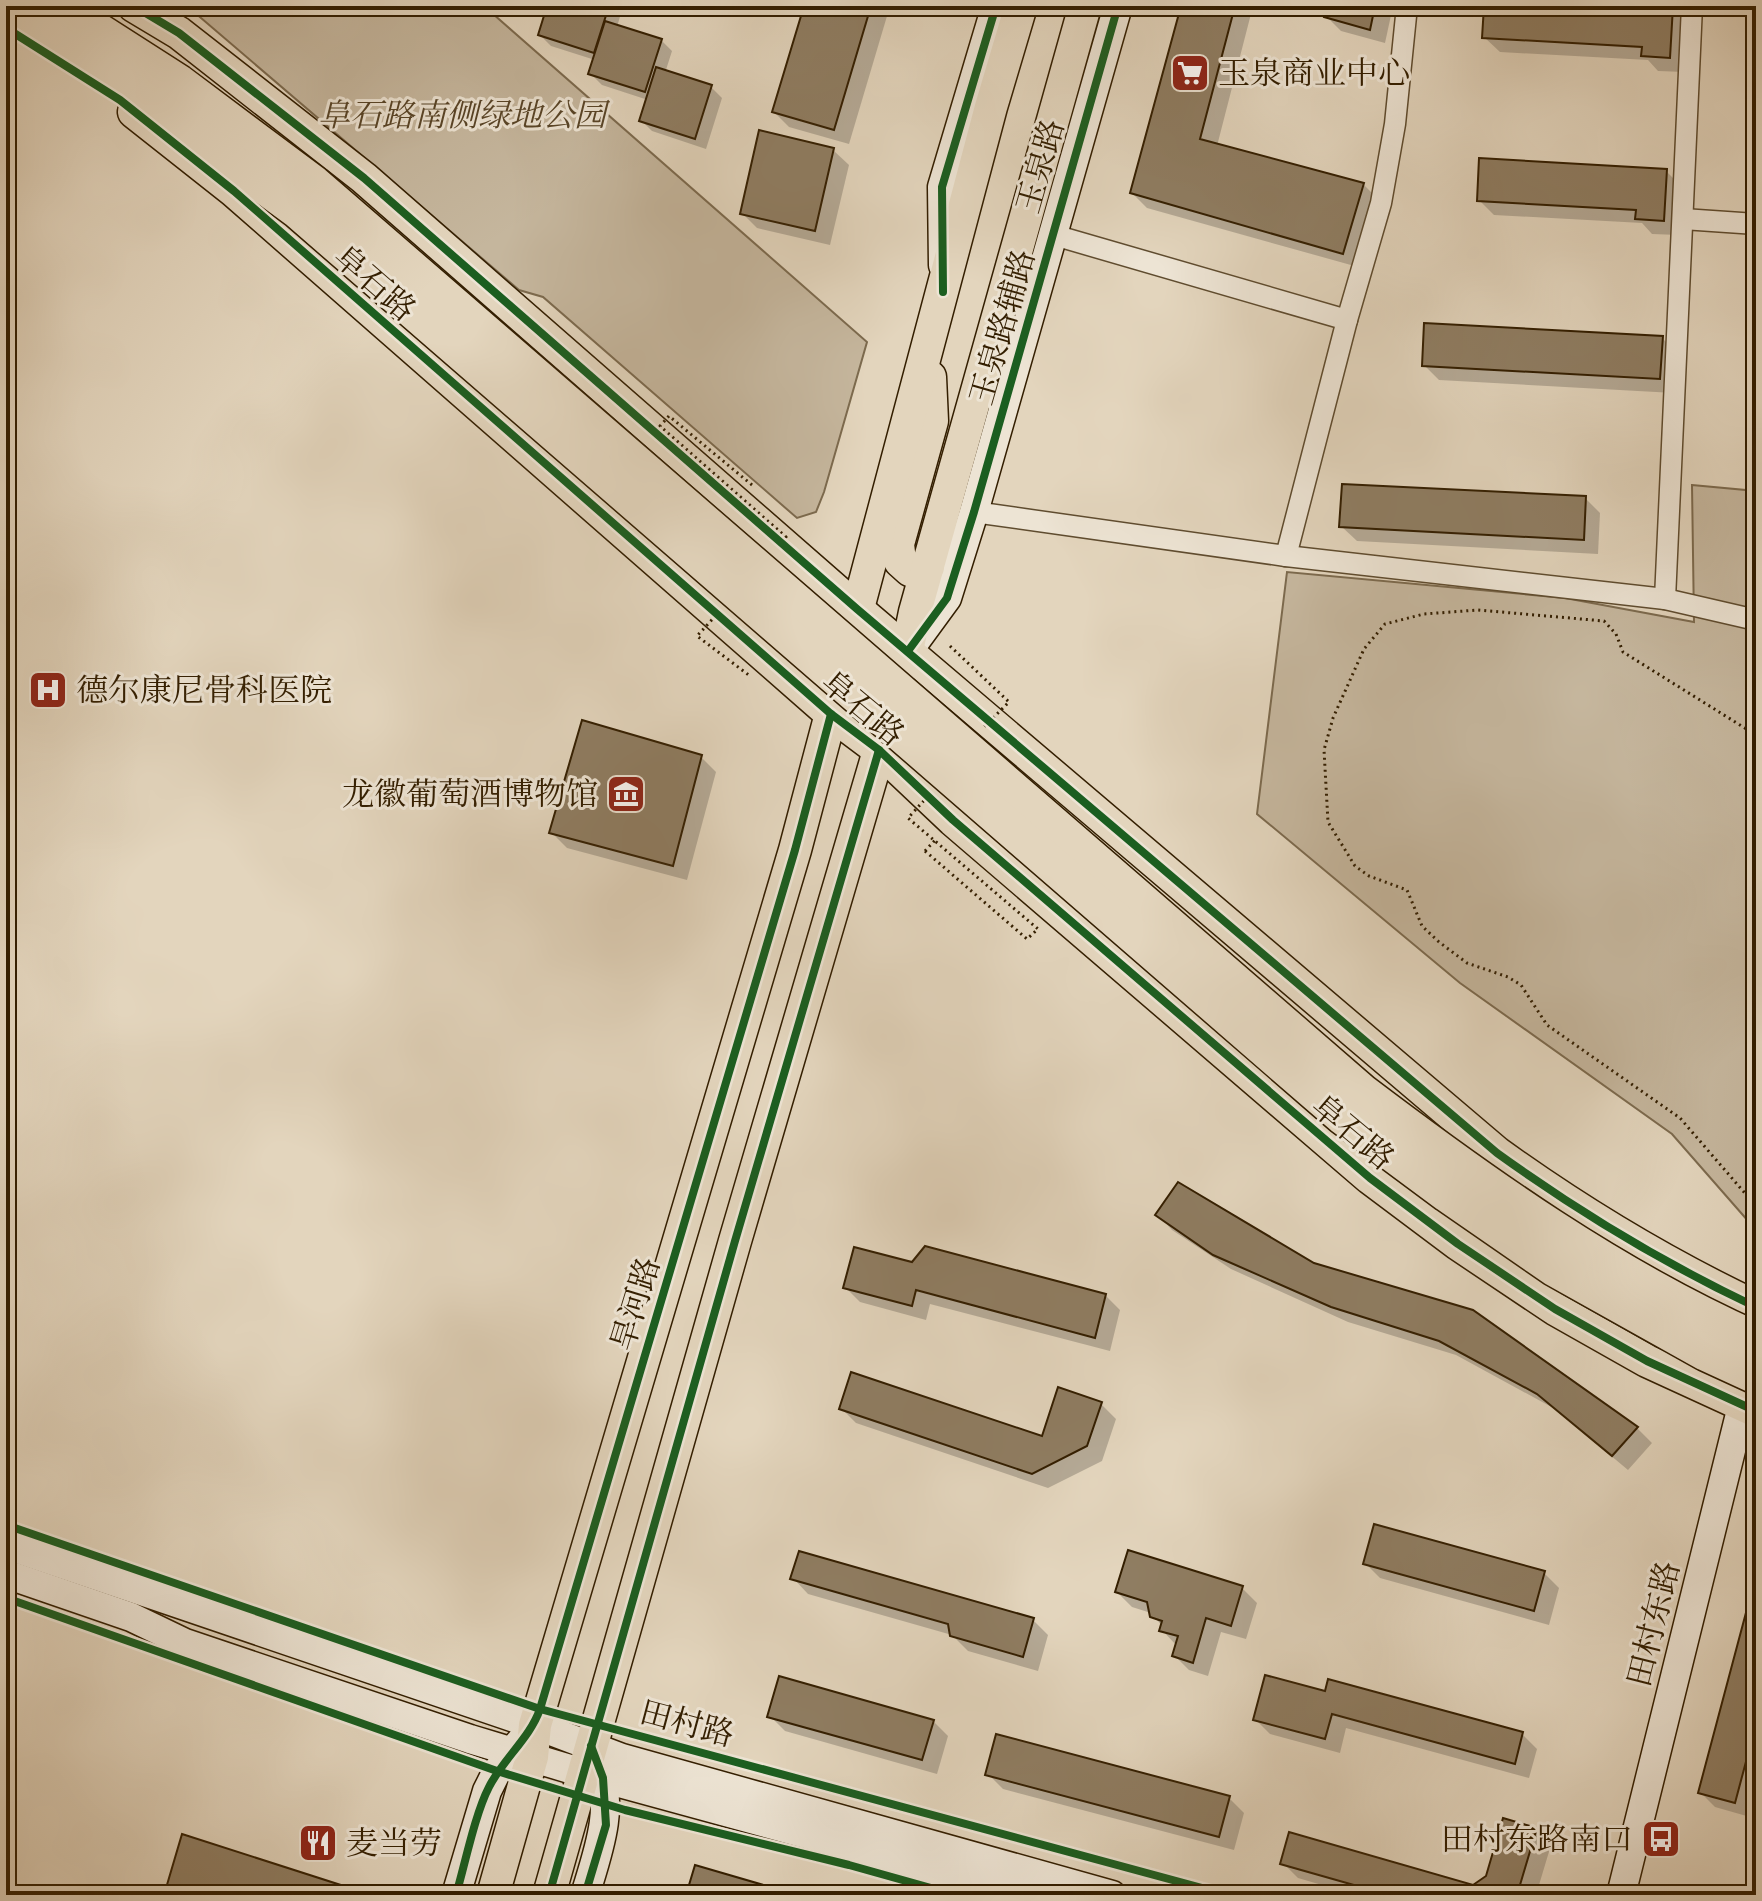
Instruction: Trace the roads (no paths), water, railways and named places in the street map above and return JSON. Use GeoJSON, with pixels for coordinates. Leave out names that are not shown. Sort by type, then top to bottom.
{"type":"FeatureCollection","features":[{"type":"Feature","properties":{"kind":"highway","name":"阜石路"},"geometry":{"type":"LineString","coordinates":[[59,6],[179,83],[314,184],[1362,1092],[1464,1169],[1569,1239],[1718,1323],[1756,1340]]}},
{"type":"Feature","properties":{"kind":"highway","name":"阜石路"},"geometry":{"type":"LineString","coordinates":[[6,12],[75,51],[297,210],[1342,1116],[1554,1268],[1706,1353],[1752,1391]]}},
{"type":"Feature","properties":{"kind":"main road"},"geometry":{"type":"LineString","coordinates":[[134,6],[179,33],[364,178],[857,609],[1497,1153],[1567,1203],[1712,1287],[1756,1307]]}},
{"type":"Feature","properties":{"kind":"main road","name":"玉泉路辅路"},"geometry":{"type":"LineString","coordinates":[[943,292],[942,187],[996,6]]}},
{"type":"Feature","properties":{"kind":"main road","name":"玉泉路"},"geometry":{"type":"LineString","coordinates":[[857,609],[991,107],[1021,6]]}},
{"type":"Feature","properties":{"kind":"main road","name":"玉泉路"},"geometry":{"type":"LineString","coordinates":[[879,750],[1085,6]]}},
{"type":"Feature","properties":{"kind":"main road","name":"玉泉路辅路"},"geometry":{"type":"LineString","coordinates":[[908,651],[947,598],[1118,6]]}},
{"type":"Feature","properties":{"kind":"main road","name":"阜石路"},"geometry":{"type":"LineString","coordinates":[[6,28],[120,100],[234,191],[831,714],[879,750],[953,820],[1370,1178],[1458,1244],[1555,1309],[1647,1361],[1752,1391]]}},
{"type":"Feature","properties":{"kind":"main road"},"geometry":{"type":"LineString","coordinates":[[1046,145],[1054,235]]}},
{"type":"Feature","properties":{"kind":"main road"},"geometry":{"type":"LineString","coordinates":[[928,567],[910,570],[900,561],[898,544],[932,421],[929,346]]}},
{"type":"Feature","properties":{"kind":"main road","name":"旱河路"},"geometry":{"type":"LineString","coordinates":[[493,1895],[522,1754],[535,1725],[795,850],[857,609]]}},
{"type":"Feature","properties":{"kind":"main road"},"geometry":{"type":"LineString","coordinates":[[549,1895],[592,1765],[879,750]]}},
{"type":"Feature","properties":{"kind":"main road","name":"田村东路"},"geometry":{"type":"LineString","coordinates":[[1621,1895],[1752,1391]]}},
{"type":"Feature","properties":{"kind":"main road","name":"田村路"},"geometry":{"type":"LineString","coordinates":[[6,1545],[535,1725],[592,1765],[622,1758],[1112,1895]]}},
{"type":"Feature","properties":{"kind":"main road","name":"田村路"},"geometry":{"type":"LineString","coordinates":[[6,1574],[131,1617],[185,1643],[522,1754],[592,1765],[1029,1895]]}},
{"type":"Feature","properties":{"kind":"main road","name":"旱河路"},"geometry":{"type":"LineString","coordinates":[[456,1895],[487,1791],[522,1754]]}},
{"type":"Feature","properties":{"kind":"main road"},"geometry":{"type":"LineString","coordinates":[[585,1895],[606,1825],[592,1765]]}},
{"type":"Feature","properties":{"kind":"street"},"geometry":{"type":"LineString","coordinates":[[1286,556],[1347,320],[1381,203],[1395,124],[1407,6]]}},
{"type":"Feature","properties":{"kind":"street"},"geometry":{"type":"LineString","coordinates":[[1665,599],[1692,6]]}},
{"type":"Feature","properties":{"kind":"street"},"geometry":{"type":"LineString","coordinates":[[1683,219],[1756,224]]}},
{"type":"Feature","properties":{"kind":"street"},"geometry":{"type":"LineString","coordinates":[[1054,235],[1347,320]]}},
{"type":"Feature","properties":{"kind":"street"},"geometry":{"type":"LineString","coordinates":[[974,512],[1286,556],[1665,599],[1756,620]]}},
{"type":"Feature","properties":{"kind":"place","name":"玉泉商业中心"},"geometry":{"type":"Point","coordinates":[1190,73]}},
{"type":"Feature","properties":{"kind":"place","name":"德尔康尼骨科医院"},"geometry":{"type":"Point","coordinates":[48,690]}},
{"type":"Feature","properties":{"kind":"place","name":"龙徽葡萄酒博物馆"},"geometry":{"type":"Point","coordinates":[626,794]}},
{"type":"Feature","properties":{"kind":"place","name":"田村东路南口"},"geometry":{"type":"Point","coordinates":[1661,1839]}},
{"type":"Feature","properties":{"kind":"place","name":"麦当劳"},"geometry":{"type":"Point","coordinates":[318,1843]}},
{"type":"Feature","properties":{"kind":"park label","name":"阜石路南侧绿地公园"},"geometry":{"type":"Point","coordinates":[462,115]}}]}
